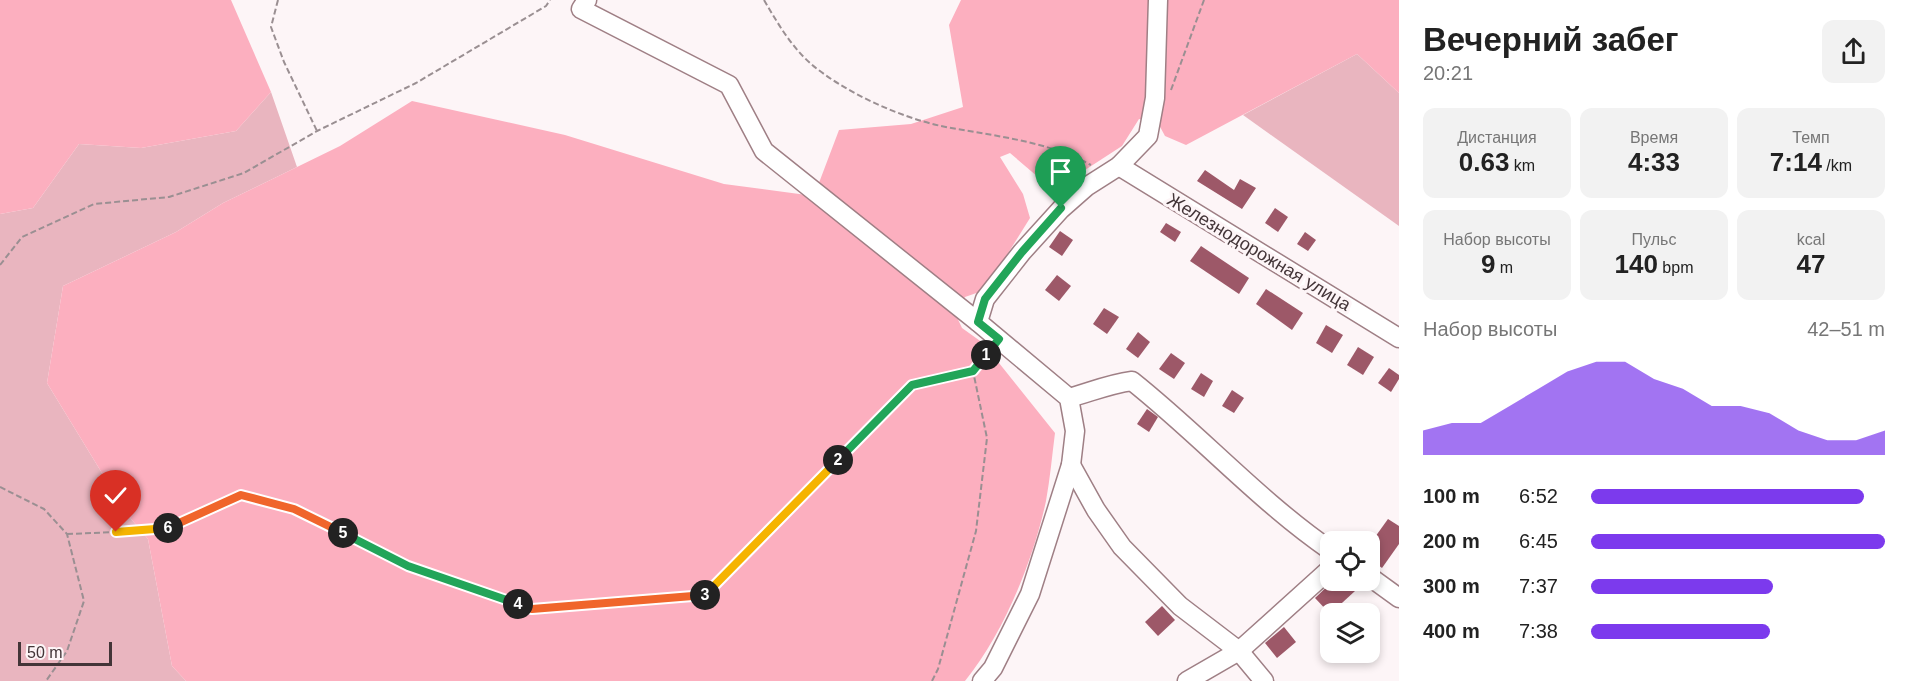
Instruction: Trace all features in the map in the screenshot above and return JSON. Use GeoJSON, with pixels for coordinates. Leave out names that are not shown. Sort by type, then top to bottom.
{"type":"FeatureCollection","features":[{"type":"Feature","properties":{"kind":"street"},"geometry":{"type":"LineString","coordinates":[[587,0],[582,9],[729,85],[764,152],[978,322],[1069,398],[1075,431],[1071,465],[1030,594],[993,668],[982,681]]}},
{"type":"Feature","properties":{"kind":"street"},"geometry":{"type":"LineString","coordinates":[[978,322],[985,299],[1061,208],[1086,187],[1113,170],[1148,136],[1155,98],[1158,0]]}},
{"type":"Feature","properties":{"kind":"street","name":"Железнодорожная улица"},"geometry":{"type":"LineString","coordinates":[[1113,170],[1399,338]]}},
{"type":"Feature","properties":{"kind":"street"},"geometry":{"type":"LineString","coordinates":[[1069,398],[1107,385],[1132,381],[1168,410],[1292,524],[1320,543]]}},
{"type":"Feature","properties":{"kind":"street"},"geometry":{"type":"LineString","coordinates":[[1071,465],[1096,510],[1122,547],[1180,606],[1239,651],[1264,681]]}},
{"type":"Feature","properties":{"kind":"street"},"geometry":{"type":"LineString","coordinates":[[1187,681],[1239,651],[1320,578]]}},
{"type":"Feature","properties":{"kind":"street"},"geometry":{"type":"LineString","coordinates":[[1380,584],[1399,598]]}},
{"type":"Feature","properties":{"kind":"path"},"geometry":{"type":"LineString","coordinates":[[278,0],[271,27],[284,62],[317,131]]}},
{"type":"Feature","properties":{"kind":"path"},"geometry":{"type":"LineString","coordinates":[[0,265],[22,237],[94,204],[169,197],[244,172],[317,131],[417,83],[546,6],[550,0]]}},
{"type":"Feature","properties":{"kind":"path"},"geometry":{"type":"LineString","coordinates":[[764,0],[781,30],[809,62],[839,84],[894,110],[938,125],[1068,152],[1113,170]]}},
{"type":"Feature","properties":{"kind":"path"},"geometry":{"type":"LineString","coordinates":[[1155,98],[1173,89],[1204,0]]}},
{"type":"Feature","properties":{"kind":"path"},"geometry":{"type":"LineString","coordinates":[[67,534],[165,530],[241,495],[294,509],[408,566],[532,609],[706,595],[912,385],[973,371],[999,339]]}},
{"type":"Feature","properties":{"kind":"path"},"geometry":{"type":"LineString","coordinates":[[932,681],[938,669],[976,531],[987,438],[973,371]]}},
{"type":"Feature","properties":{"kind":"path"},"geometry":{"type":"LineString","coordinates":[[0,488],[44,509],[67,534],[84,601],[67,651],[46,681]]}},
{"type":"Feature","properties":{"kind":"shaded area"},"geometry":{"type":"Polygon","coordinates":[[[0,0],[231,0],[271,92],[236,131],[141,148],[79,144],[33,208],[0,214],[0,0]]]}},
{"type":"Feature","properties":{"kind":"shaded area"},"geometry":{"type":"Polygon","coordinates":[[[961,0],[1399,0],[1399,93],[1357,54],[1186,145],[1165,136],[1158,123],[1139,119],[1122,146],[1065,183],[1038,177],[1010,153],[1000,157],[1023,194],[1030,218],[985,290],[965,297],[955,313],[962,328],[983,343],[1055,433],[1046,501],[1025,572],[992,641],[965,681],[186,681],[172,666],[148,539],[127,514],[47,383],[63,286],[176,232],[223,203],[340,146],[412,101],[565,135],[724,184],[814,196],[839,130],[911,124],[963,107],[949,25],[961,0]]]}},
{"type":"Feature","properties":{"kind":"shaded area"},"geometry":{"type":"Polygon","coordinates":[[[1357,54],[1399,93],[1399,226],[1243,115],[1357,54]]]}},
{"type":"Feature","properties":{"kind":"shaded area"},"geometry":{"type":"Polygon","coordinates":[[[271,92],[297,167],[223,203],[176,232],[63,286],[47,383],[127,514],[148,539],[172,666],[186,681],[0,681],[0,214],[33,208],[79,144],[141,148],[236,131],[271,92]]]}},
{"type":"Feature","properties":{"kind":"building"},"geometry":{"type":"Polygon","coordinates":[[[1205,170],[1234,190],[1240,179],[1256,188],[1242,209],[1197,181],[1205,170]]]}},
{"type":"Feature","properties":{"kind":"building"},"geometry":{"type":"Polygon","coordinates":[[[1275,208],[1288,217],[1278,232],[1265,223],[1275,208]]]}},
{"type":"Feature","properties":{"kind":"building"},"geometry":{"type":"Polygon","coordinates":[[[1166,223],[1181,232],[1175,242],[1160,232],[1166,223]]]}},
{"type":"Feature","properties":{"kind":"building"},"geometry":{"type":"Polygon","coordinates":[[[1060,231],[1073,240],[1062,256],[1049,247],[1060,231]]]}},
{"type":"Feature","properties":{"kind":"building"},"geometry":{"type":"Polygon","coordinates":[[[1305,232],[1316,240],[1308,251],[1297,244],[1305,232]]]}},
{"type":"Feature","properties":{"kind":"building"},"geometry":{"type":"Polygon","coordinates":[[[1201,246],[1249,278],[1239,294],[1190,261],[1201,246]]]}},
{"type":"Feature","properties":{"kind":"building"},"geometry":{"type":"Polygon","coordinates":[[[1057,275],[1071,286],[1059,301],[1045,290],[1057,275]]]}},
{"type":"Feature","properties":{"kind":"building"},"geometry":{"type":"Polygon","coordinates":[[[1266,289],[1303,313],[1292,330],[1256,304],[1266,289]]]}},
{"type":"Feature","properties":{"kind":"building"},"geometry":{"type":"Polygon","coordinates":[[[1104,308],[1119,317],[1107,334],[1093,324],[1104,308]]]}},
{"type":"Feature","properties":{"kind":"building"},"geometry":{"type":"Polygon","coordinates":[[[1326,325],[1343,335],[1332,353],[1316,343],[1326,325]]]}},
{"type":"Feature","properties":{"kind":"building"},"geometry":{"type":"Polygon","coordinates":[[[1138,332],[1150,342],[1138,358],[1126,349],[1138,332]]]}},
{"type":"Feature","properties":{"kind":"building"},"geometry":{"type":"Polygon","coordinates":[[[1358,347],[1374,357],[1363,375],[1347,365],[1358,347]]]}},
{"type":"Feature","properties":{"kind":"building"},"geometry":{"type":"Polygon","coordinates":[[[1171,353],[1185,363],[1174,379],[1159,369],[1171,353]]]}},
{"type":"Feature","properties":{"kind":"building"},"geometry":{"type":"Polygon","coordinates":[[[1389,368],[1399,375],[1391,392],[1378,383],[1389,368]]]}},
{"type":"Feature","properties":{"kind":"building"},"geometry":{"type":"Polygon","coordinates":[[[1201,373],[1213,381],[1204,397],[1191,389],[1201,373]]]}},
{"type":"Feature","properties":{"kind":"building"},"geometry":{"type":"Polygon","coordinates":[[[1232,390],[1244,398],[1234,413],[1222,406],[1232,390]]]}},
{"type":"Feature","properties":{"kind":"building"},"geometry":{"type":"Polygon","coordinates":[[[1147,409],[1158,417],[1149,432],[1137,424],[1147,409]]]}},
{"type":"Feature","properties":{"kind":"building"},"geometry":{"type":"Polygon","coordinates":[[[1388,519],[1399,526],[1399,544],[1382,568],[1380,566],[1379,531],[1388,519]]]}},
{"type":"Feature","properties":{"kind":"building"},"geometry":{"type":"Polygon","coordinates":[[[1322,591],[1355,591],[1342,603],[1320,603],[1315,598],[1322,591]]]}},
{"type":"Feature","properties":{"kind":"building"},"geometry":{"type":"Polygon","coordinates":[[[1162,606],[1175,620],[1158,636],[1145,622],[1162,606]]]}},
{"type":"Feature","properties":{"kind":"building"},"geometry":{"type":"Polygon","coordinates":[[[1284,627],[1296,642],[1277,658],[1265,643],[1284,627]]]}},
{"type":"Feature","properties":{"kind":"route"},"geometry":{"type":"LineString","coordinates":[[116,532],[165,530],[241,495],[294,509],[408,566],[532,609],[706,595],[912,385],[973,371],[999,339],[978,322],[985,299],[1061,208]]}}]}
